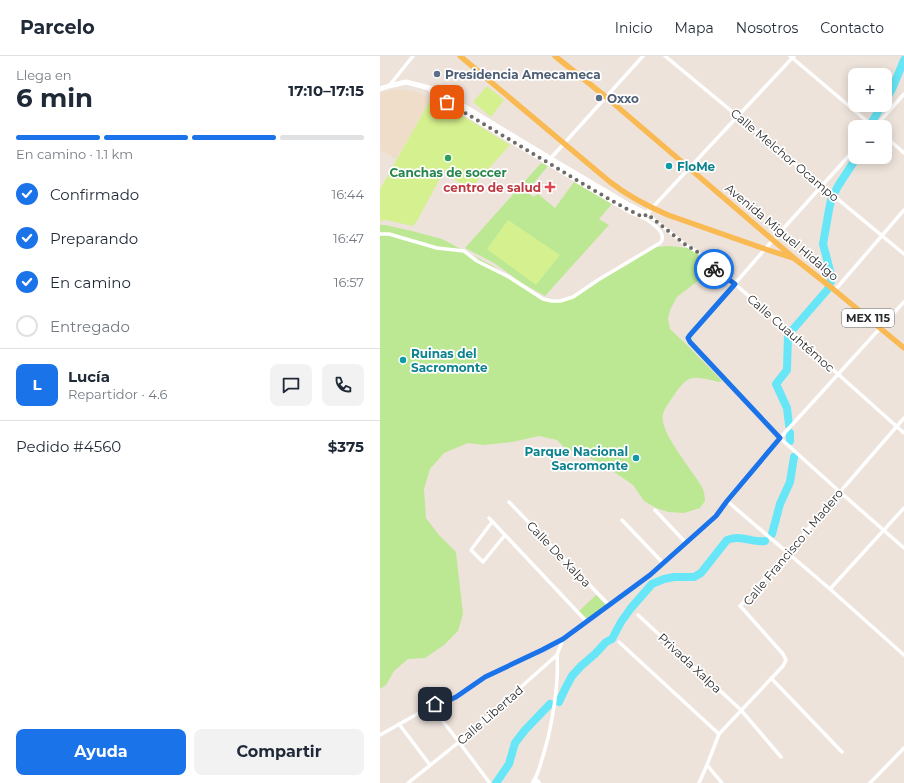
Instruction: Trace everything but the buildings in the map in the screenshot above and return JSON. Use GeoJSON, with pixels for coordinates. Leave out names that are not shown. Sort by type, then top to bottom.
{"type":"FeatureCollection","features":[{"type":"Feature","properties":{"kind":"main road","name":"MEX 115"},"geometry":{"type":"LineString","coordinates":[[460,56],[620,190],[668,215],[795,258]]}},
{"type":"Feature","properties":{"kind":"main road","name":"Avenida Miguel Hidalgo"},"geometry":{"type":"LineString","coordinates":[[555,56],[606,97],[688,168],[904,348]]}},
{"type":"Feature","properties":{"kind":"main road","name":"Calle Cuauhtémoc"},"geometry":{"type":"LineString","coordinates":[[380,89],[406,82],[437,90],[472,114],[626,209],[645,216]]}},
{"type":"Feature","properties":{"kind":"main road"},"geometry":{"type":"LineString","coordinates":[[645,216],[652,208]]}},
{"type":"Feature","properties":{"kind":"street"},"geometry":{"type":"LineString","coordinates":[[389,86],[413,56]]}},
{"type":"Feature","properties":{"kind":"street"},"geometry":{"type":"LineString","coordinates":[[549,161],[643,56]]}},
{"type":"Feature","properties":{"kind":"street","name":"Calle Melchor Ocampo"},"geometry":{"type":"LineString","coordinates":[[665,56],[904,254]]}},
{"type":"Feature","properties":{"kind":"street"},"geometry":{"type":"LineString","coordinates":[[652,208],[792,57],[866,120]]}},
{"type":"Feature","properties":{"kind":"street"},"geometry":{"type":"LineString","coordinates":[[879,120],[904,94]]}},
{"type":"Feature","properties":{"kind":"street"},"geometry":{"type":"LineString","coordinates":[[892,142],[904,152]]}},
{"type":"Feature","properties":{"kind":"street"},"geometry":{"type":"LineString","coordinates":[[848,158],[765,249],[688,338],[690,342],[780,438],[904,548]]}},
{"type":"Feature","properties":{"kind":"street"},"geometry":{"type":"LineString","coordinates":[[833,289],[904,210]]}},
{"type":"Feature","properties":{"kind":"street","name":"Calle Cuauhtémoc"},"geometry":{"type":"LineString","coordinates":[[380,234],[389,234],[437,248],[464,251],[477,261],[509,277],[543,299],[560,302],[573,297],[598,280],[660,243],[663,238],[662,233],[645,216]]}},
{"type":"Feature","properties":{"kind":"street","name":"Calle Cuauhtémoc"},"geometry":{"type":"LineString","coordinates":[[645,216],[699,253],[714,269],[735,284],[839,374],[904,433]]}},
{"type":"Feature","properties":{"kind":"street"},"geometry":{"type":"LineString","coordinates":[[380,735],[435,704],[445,702],[456,697],[485,677],[563,639],[650,575],[716,516],[780,438],[904,302]]}},
{"type":"Feature","properties":{"kind":"street","name":"Calle Francisco I. Madero"},"geometry":{"type":"LineString","coordinates":[[771,678],[783,666],[786,660],[783,654],[740,606],[904,418]]}},
{"type":"Feature","properties":{"kind":"street"},"geometry":{"type":"LineString","coordinates":[[727,501],[788,552],[904,655]]}},
{"type":"Feature","properties":{"kind":"street","name":"Calle De Xalpa"},"geometry":{"type":"LineString","coordinates":[[509,502],[608,605]]}},
{"type":"Feature","properties":{"kind":"street"},"geometry":{"type":"LineString","coordinates":[[830,589],[904,508]]}},
{"type":"Feature","properties":{"kind":"street"},"geometry":{"type":"LineString","coordinates":[[655,510],[686,543]]}},
{"type":"Feature","properties":{"kind":"street"},"geometry":{"type":"LineString","coordinates":[[489,518],[587,622]]}},
{"type":"Feature","properties":{"kind":"street"},"geometry":{"type":"LineString","coordinates":[[622,520],[663,563]]}},
{"type":"Feature","properties":{"kind":"street"},"geometry":{"type":"LineString","coordinates":[[492,522],[472,550],[483,562],[505,535]]}},
{"type":"Feature","properties":{"kind":"street","name":"Privada Xalpa"},"geometry":{"type":"LineString","coordinates":[[638,615],[741,710],[781,757]]}},
{"type":"Feature","properties":{"kind":"street","name":"Calle Libertad"},"geometry":{"type":"LineString","coordinates":[[408,783],[459,742],[557,655],[563,639]]}},
{"type":"Feature","properties":{"kind":"street"},"geometry":{"type":"LineString","coordinates":[[619,642],[719,734]]}},
{"type":"Feature","properties":{"kind":"street"},"geometry":{"type":"LineString","coordinates":[[900,652],[904,648]]}},
{"type":"Feature","properties":{"kind":"street"},"geometry":{"type":"LineString","coordinates":[[536,782],[541,767],[550,726],[558,680],[557,655]]}},
{"type":"Feature","properties":{"kind":"street"},"geometry":{"type":"LineString","coordinates":[[699,783],[719,734],[771,678],[842,752]]}},
{"type":"Feature","properties":{"kind":"street"},"geometry":{"type":"LineString","coordinates":[[431,706],[490,782]]}},
{"type":"Feature","properties":{"kind":"street"},"geometry":{"type":"LineString","coordinates":[[399,724],[430,765]]}},
{"type":"Feature","properties":{"kind":"street"},"geometry":{"type":"LineString","coordinates":[[870,783],[904,748]]}},
{"type":"Feature","properties":{"kind":"street"},"geometry":{"type":"LineString","coordinates":[[707,765],[722,783]]}},
{"type":"Feature","properties":{"kind":"shaded area"},"geometry":{"type":"Polygon","coordinates":[[[396,89],[413,91],[431,98],[396,159],[380,150],[380,93],[396,89]]]}},
{"type":"Feature","properties":{"kind":"green space"},"geometry":{"type":"Polygon","coordinates":[[[487,86],[504,100],[491,117],[473,102],[487,86]]]}},
{"type":"Feature","properties":{"kind":"green space","name":"Canchas de soccer"},"geometry":{"type":"Polygon","coordinates":[[[432,97],[510,145],[472,187],[465,187],[444,171],[413,226],[386,220],[380,221],[380,189],[432,97]]]}},
{"type":"Feature","properties":{"kind":"green space"},"geometry":{"type":"Polygon","coordinates":[[[541,163],[548,166],[527,191],[533,197],[538,194],[555,208],[574,182],[612,204],[599,219],[609,225],[545,296],[522,283],[494,263],[465,248],[541,163]]]}},
{"type":"Feature","properties":{"kind":"green space"},"geometry":{"type":"Polygon","coordinates":[[[508,220],[560,255],[536,285],[487,249],[508,220]]]}},
{"type":"Feature","properties":{"kind":"green space","name":"Parque Nacional Sacromonte"},"geometry":{"type":"Polygon","coordinates":[[[380,225],[442,239],[493,266],[524,287],[545,298],[561,301],[569,298],[648,250],[657,247],[670,246],[687,248],[696,252],[699,254],[707,269],[699,280],[677,297],[670,310],[668,319],[670,329],[722,381],[719,382],[697,378],[689,379],[683,383],[676,392],[663,414],[663,422],[671,441],[703,489],[705,501],[700,508],[684,513],[668,512],[656,508],[644,501],[633,485],[601,463],[565,448],[557,440],[539,436],[512,442],[484,445],[468,443],[444,453],[430,469],[424,489],[426,518],[438,534],[456,552],[463,614],[458,631],[444,645],[425,658],[408,659],[394,671],[386,685],[380,689],[380,225]]]}},
{"type":"Feature","properties":{"kind":"green space"},"geometry":{"type":"Polygon","coordinates":[[[596,595],[606,605],[587,619],[579,611],[596,595]]]}},
{"type":"Feature","properties":{"kind":"waterway"},"geometry":{"type":"LineString","coordinates":[[892,89],[904,60]]}},
{"type":"Feature","properties":{"kind":"waterway"},"geometry":{"type":"LineString","coordinates":[[873,120],[878,112]]}},
{"type":"Feature","properties":{"kind":"waterway"},"geometry":{"type":"LineString","coordinates":[[789,425],[787,408],[776,384],[787,370],[788,335],[828,289],[832,278],[823,244],[831,200],[852,164]]}},
{"type":"Feature","properties":{"kind":"waterway"},"geometry":{"type":"LineString","coordinates":[[790,433],[790,441]]}},
{"type":"Feature","properties":{"kind":"waterway"},"geometry":{"type":"LineString","coordinates":[[772,534],[780,504],[790,482],[794,457]]}},
{"type":"Feature","properties":{"kind":"waterway"},"geometry":{"type":"LineString","coordinates":[[559,702],[572,676],[606,642],[612,639],[621,622],[631,608],[652,584],[674,577],[694,577],[701,573],[727,540],[732,538],[765,541]]}},
{"type":"Feature","properties":{"kind":"waterway"},"geometry":{"type":"LineString","coordinates":[[496,783],[509,764],[515,743],[525,730],[550,704]]}},
{"type":"Feature","properties":{"kind":"way so far"},"geometry":{"type":"LineString","coordinates":[[447,102],[631,212],[643,217],[647,214],[686,245],[699,253],[714,269]]}},
{"type":"Feature","properties":{"kind":"place","name":"Presidencia Amecameca"},"geometry":{"type":"Point","coordinates":[437,74]}},
{"type":"Feature","properties":{"kind":"place","name":"Oxxo"},"geometry":{"type":"Point","coordinates":[599,98]}},
{"type":"Feature","properties":{"kind":"place","name":"Canchas de soccer"},"geometry":{"type":"Point","coordinates":[448,158]}},
{"type":"Feature","properties":{"kind":"place","name":"FloMe"},"geometry":{"type":"Point","coordinates":[669,166]}},
{"type":"Feature","properties":{"kind":"place","name":"centro de salud"},"geometry":{"type":"Point","coordinates":[550,187]}},
{"type":"Feature","properties":{"kind":"place","name":"Ruinas del Sacromonte"},"geometry":{"type":"Point","coordinates":[403,360]}},
{"type":"Feature","properties":{"kind":"place","name":"Parque Nacional Sacromonte"},"geometry":{"type":"Point","coordinates":[636,458]}},
{"type":"Feature","properties":{"kind":"route"},"geometry":{"type":"LineString","coordinates":[[435,704],[445,702],[456,697],[485,677],[563,639],[650,575],[716,516],[780,438],[690,342],[688,338],[735,284],[714,269]]}}]}
